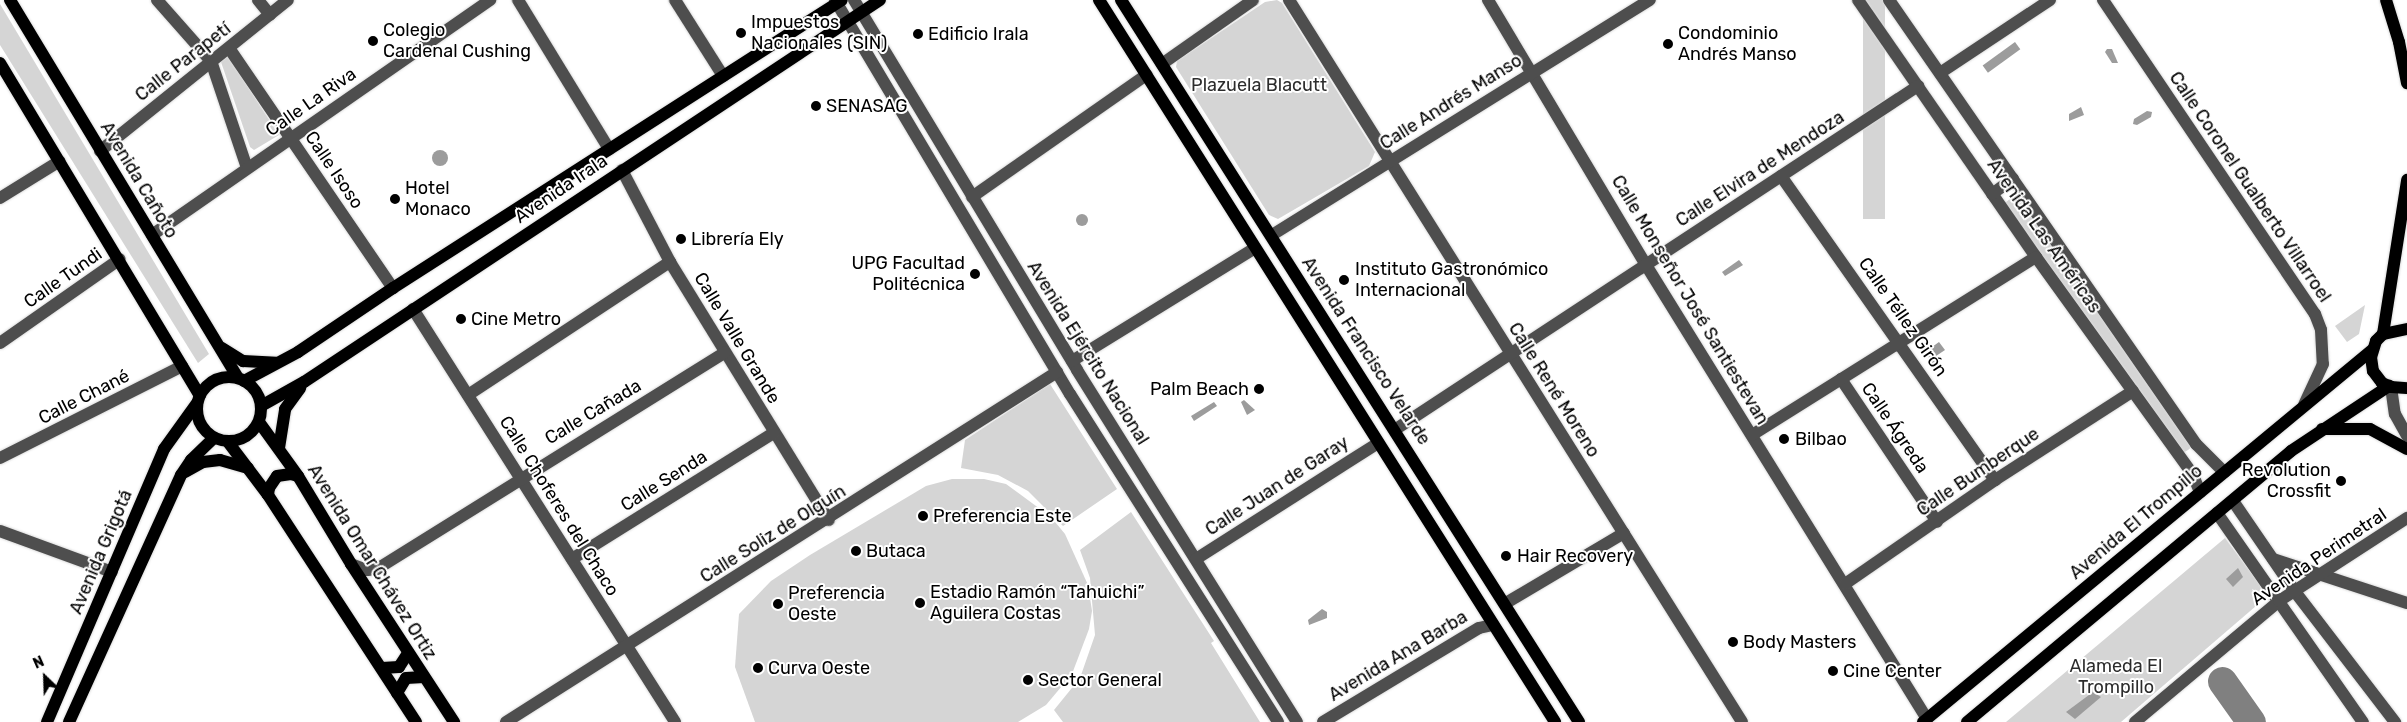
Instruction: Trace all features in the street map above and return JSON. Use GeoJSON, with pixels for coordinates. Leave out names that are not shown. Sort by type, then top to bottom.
{"type":"FeatureCollection","features":[{"type":"Feature","properties":{"kind":"main road","name":"Avenida Cañoto"},"geometry":{"type":"LineString","coordinates":[[10,0],[100,151],[241,380]]}},
{"type":"Feature","properties":{"kind":"main road","name":"Avenida Irala"},"geometry":{"type":"LineString","coordinates":[[261,406],[304,382],[880,0]]}},
{"type":"Feature","properties":{"kind":"main road"},"geometry":{"type":"LineString","coordinates":[[1099,0],[1555,722]]}},
{"type":"Feature","properties":{"kind":"main road","name":"Avenida Francisco Velarde"},"geometry":{"type":"LineString","coordinates":[[1121,0],[1396,429],[1579,722]]}},
{"type":"Feature","properties":{"kind":"main road"},"geometry":{"type":"LineString","coordinates":[[2386,0],[2399,42],[2407,83]]}},
{"type":"Feature","properties":{"kind":"main road","name":"Avenida Irala"},"geometry":{"type":"LineString","coordinates":[[241,380],[281,362],[838,1]]}},
{"type":"Feature","properties":{"kind":"main road"},"geometry":{"type":"LineString","coordinates":[[0,63],[120,259],[182,366],[198,399],[200,425],[214,438],[228,442],[248,435],[259,422],[261,406],[256,392],[241,380],[215,380],[198,399]]}},
{"type":"Feature","properties":{"kind":"main road"},"geometry":{"type":"LineString","coordinates":[[1146,75],[1159,77],[1162,64]]}},
{"type":"Feature","properties":{"kind":"main road"},"geometry":{"type":"LineString","coordinates":[[2407,180],[2402,249],[2407,256]]}},
{"type":"Feature","properties":{"kind":"main road"},"geometry":{"type":"LineString","coordinates":[[2406,204],[2383,334],[2407,330]]}},
{"type":"Feature","properties":{"kind":"main road"},"geometry":{"type":"LineString","coordinates":[[1258,234],[1272,236],[1270,251],[1255,248],[1258,234]]}},
{"type":"Feature","properties":{"kind":"main road","name":"Avenida El Trompillo"},"geometry":{"type":"LineString","coordinates":[[1925,721],[2372,350],[2383,334]]}},
{"type":"Feature","properties":{"kind":"main road"},"geometry":{"type":"LineString","coordinates":[[218,344],[243,361],[281,362]]}},
{"type":"Feature","properties":{"kind":"main road"},"geometry":{"type":"LineString","coordinates":[[2372,350],[2374,371],[2390,387]]}},
{"type":"Feature","properties":{"kind":"main road"},"geometry":{"type":"LineString","coordinates":[[279,448],[285,409],[304,382]]}},
{"type":"Feature","properties":{"kind":"main road"},"geometry":{"type":"LineString","coordinates":[[1966,722],[2322,428],[2390,387],[2407,388]]}},
{"type":"Feature","properties":{"kind":"main road","name":"Avenida Grigotá"},"geometry":{"type":"LineString","coordinates":[[47,722],[164,449],[198,399]]}},
{"type":"Feature","properties":{"kind":"main road","name":"Avenida Omar Chávez Ortiz"},"geometry":{"type":"LineString","coordinates":[[259,422],[298,476],[351,564],[454,722]]}},
{"type":"Feature","properties":{"kind":"main road"},"geometry":{"type":"LineString","coordinates":[[1385,425],[1396,429],[1398,441],[1392,447],[1378,444],[1378,429],[1385,425]]}},
{"type":"Feature","properties":{"kind":"main road"},"geometry":{"type":"LineString","coordinates":[[2322,428],[2370,429],[2407,449]]}},
{"type":"Feature","properties":{"kind":"main road"},"geometry":{"type":"LineString","coordinates":[[69,722],[181,475],[190,460],[214,438]]}},
{"type":"Feature","properties":{"kind":"main road"},"geometry":{"type":"LineString","coordinates":[[228,442],[268,495],[416,722]]}},
{"type":"Feature","properties":{"kind":"main road"},"geometry":{"type":"LineString","coordinates":[[181,475],[203,462],[220,460],[250,470]]}},
{"type":"Feature","properties":{"kind":"main road"},"geometry":{"type":"LineString","coordinates":[[268,495],[269,488],[277,476],[291,474],[298,476]]}},
{"type":"Feature","properties":{"kind":"main road"},"geometry":{"type":"LineString","coordinates":[[1472,593],[1491,605],[1506,603]]}},
{"type":"Feature","properties":{"kind":"main road"},"geometry":{"type":"LineString","coordinates":[[1494,627],[1508,624],[1528,642]]}},
{"type":"Feature","properties":{"kind":"main road"},"geometry":{"type":"LineString","coordinates":[[382,668],[399,667],[408,652]]}},
{"type":"Feature","properties":{"kind":"main road"},"geometry":{"type":"LineString","coordinates":[[397,693],[406,678],[424,677]]}},
{"type":"Feature","properties":{"kind":"street"},"geometry":{"type":"LineString","coordinates":[[157,0],[211,61],[247,168]]}},
{"type":"Feature","properties":{"kind":"street"},"geometry":{"type":"LineString","coordinates":[[258,0],[270,15]]}},
{"type":"Feature","properties":{"kind":"street","name":"Calle Parapetí"},"geometry":{"type":"LineString","coordinates":[[100,151],[288,0]]}},
{"type":"Feature","properties":{"kind":"street","name":"Calle La Riva"},"geometry":{"type":"LineString","coordinates":[[152,235],[490,0]]}},
{"type":"Feature","properties":{"kind":"street"},"geometry":{"type":"LineString","coordinates":[[518,0],[609,149]]}},
{"type":"Feature","properties":{"kind":"street"},"geometry":{"type":"LineString","coordinates":[[675,0],[724,76]]}},
{"type":"Feature","properties":{"kind":"street","name":"Avenida Ejército Nacional"},"geometry":{"type":"LineString","coordinates":[[854,0],[1073,363],[1296,722]]}},
{"type":"Feature","properties":{"kind":"street"},"geometry":{"type":"LineString","coordinates":[[1162,64],[1253,0]]}},
{"type":"Feature","properties":{"kind":"street","name":"Calle René Moreno"},"geometry":{"type":"LineString","coordinates":[[1289,0],[1742,722]]}},
{"type":"Feature","properties":{"kind":"street","name":"Calle Monseñor José Santiestevan"},"geometry":{"type":"LineString","coordinates":[[1488,0],[1533,72],[1646,265],[1845,584],[1925,721]]}},
{"type":"Feature","properties":{"kind":"street","name":"Calle Andrés Manso"},"geometry":{"type":"LineString","coordinates":[[1272,236],[1650,0]]}},
{"type":"Feature","properties":{"kind":"street","name":"Avenida Las Américas"},"geometry":{"type":"LineString","coordinates":[[1858,0],[2036,257],[2179,455],[2200,492]]}},
{"type":"Feature","properties":{"kind":"street","name":"Avenida Las Américas"},"geometry":{"type":"LineString","coordinates":[[1889,0],[2196,444],[2224,472]]}},
{"type":"Feature","properties":{"kind":"street"},"geometry":{"type":"LineString","coordinates":[[1940,73],[2050,0]]}},
{"type":"Feature","properties":{"kind":"street","name":"Calle Coronel Gualberto Villarroel"},"geometry":{"type":"LineString","coordinates":[[2103,0],[2315,314],[2321,330],[2323,364],[2304,405]]}},
{"type":"Feature","properties":{"kind":"street","name":"Avenida Ejército Nacional"},"geometry":{"type":"LineString","coordinates":[[838,1],[961,213],[1057,372],[1180,570],[1278,722]]}},
{"type":"Feature","properties":{"kind":"street","name":"Calle Isoso"},"geometry":{"type":"LineString","coordinates":[[229,48],[393,288]]}},
{"type":"Feature","properties":{"kind":"street"},"geometry":{"type":"LineString","coordinates":[[961,213],[970,211],[972,196],[1146,75]]}},
{"type":"Feature","properties":{"kind":"street","name":"Calle Elvira de Mendoza"},"geometry":{"type":"LineString","coordinates":[[1396,429],[1918,86]]}},
{"type":"Feature","properties":{"kind":"street"},"geometry":{"type":"LineString","coordinates":[[0,198],[60,161]]}},
{"type":"Feature","properties":{"kind":"street","name":"Calle Valle Grande"},"geometry":{"type":"LineString","coordinates":[[622,170],[670,262],[829,520]]}},
{"type":"Feature","properties":{"kind":"street","name":"Calle Téllez Girón"},"geometry":{"type":"LineString","coordinates":[[1781,176],[1900,341],[1995,480]]}},
{"type":"Feature","properties":{"kind":"street"},"geometry":{"type":"LineString","coordinates":[[1992,194],[2013,179]]}},
{"type":"Feature","properties":{"kind":"street"},"geometry":{"type":"LineString","coordinates":[[952,197],[957,190],[972,196]]}},
{"type":"Feature","properties":{"kind":"street"},"geometry":{"type":"LineString","coordinates":[[1057,372],[1255,248]]}},
{"type":"Feature","properties":{"kind":"street"},"geometry":{"type":"LineString","coordinates":[[1752,435],[2036,257]]}},
{"type":"Feature","properties":{"kind":"street","name":"Calle Tundi"},"geometry":{"type":"LineString","coordinates":[[0,343],[120,259]]}},
{"type":"Feature","properties":{"kind":"street"},"geometry":{"type":"LineString","coordinates":[[468,395],[670,262]]}},
{"type":"Feature","properties":{"kind":"street","name":"Calle Choferes del Chaco"},"geometry":{"type":"LineString","coordinates":[[413,309],[675,722]]}},
{"type":"Feature","properties":{"kind":"street","name":"Calle Cañada"},"geometry":{"type":"LineString","coordinates":[[351,564],[367,570],[377,569],[520,477],[725,352]]}},
{"type":"Feature","properties":{"kind":"street"},"geometry":{"type":"LineString","coordinates":[[1057,372],[1060,360],[1073,363]]}},
{"type":"Feature","properties":{"kind":"street","name":"Calle Chané"},"geometry":{"type":"LineString","coordinates":[[0,458],[182,366]]}},
{"type":"Feature","properties":{"kind":"street","name":"Calle Soliz de Olguín"},"geometry":{"type":"LineString","coordinates":[[506,722],[829,520],[1057,372]]}},
{"type":"Feature","properties":{"kind":"street","name":"Calle Ágreda"},"geometry":{"type":"LineString","coordinates":[[1841,379],[1937,522]]}},
{"type":"Feature","properties":{"kind":"street"},"geometry":{"type":"LineString","coordinates":[[2390,387],[2394,414],[2407,436]]}},
{"type":"Feature","properties":{"kind":"street","name":"Calle Bumberque"},"geometry":{"type":"LineString","coordinates":[[1845,584],[1995,480],[2133,391]]}},
{"type":"Feature","properties":{"kind":"street","name":"Calle Senda"},"geometry":{"type":"LineString","coordinates":[[572,559],[774,433]]}},
{"type":"Feature","properties":{"kind":"street","name":"Calle Juan de Garay"},"geometry":{"type":"LineString","coordinates":[[1180,570],[1184,558],[1196,559],[1378,444]]}},
{"type":"Feature","properties":{"kind":"street"},"geometry":{"type":"LineString","coordinates":[[2179,455],[2192,456],[2196,444]]}},
{"type":"Feature","properties":{"kind":"street"},"geometry":{"type":"LineString","coordinates":[[2233,501],[2296,593],[2394,722]]}},
{"type":"Feature","properties":{"kind":"street"},"geometry":{"type":"LineString","coordinates":[[2217,513],[2363,722]]}},
{"type":"Feature","properties":{"kind":"street","name":"Avenida Perimetral"},"geometry":{"type":"LineString","coordinates":[[2135,722],[2279,601],[2296,593],[2407,518]]}},
{"type":"Feature","properties":{"kind":"street"},"geometry":{"type":"LineString","coordinates":[[0,532],[112,572]]}},
{"type":"Feature","properties":{"kind":"street"},"geometry":{"type":"LineString","coordinates":[[1506,603],[1624,533]]}},
{"type":"Feature","properties":{"kind":"street"},"geometry":{"type":"LineString","coordinates":[[2273,559],[2407,603]]}},
{"type":"Feature","properties":{"kind":"street","name":"Avenida Ana Barba"},"geometry":{"type":"LineString","coordinates":[[1323,722],[1479,628],[1494,627]]}},
{"type":"Feature","properties":{"kind":"green space","name":"Plazuela Blacutt"},"geometry":{"type":"Polygon","coordinates":[[[1277,0],[1282,3],[1375,152],[1369,166],[1278,219],[1269,215],[1176,67],[1177,61],[1265,2],[1277,0]]]}},
{"type":"Feature","properties":{"kind":"green space"},"geometry":{"type":"Polygon","coordinates":[[[1863,0],[1885,0],[1885,219],[1863,219],[1863,0]]]}},
{"type":"Feature","properties":{"kind":"green space"},"geometry":{"type":"Polygon","coordinates":[[[0,4],[209,354],[198,363],[0,45],[0,4]]]}},
{"type":"Feature","properties":{"kind":"green space"},"geometry":{"type":"Polygon","coordinates":[[[223,55],[229,58],[279,135],[254,150],[250,147],[221,62],[223,55]]]}},
{"type":"Feature","properties":{"kind":"green space"},"geometry":{"type":"Polygon","coordinates":[[[2018,192],[2194,445],[2188,450],[2181,454],[2005,203],[2018,192]]]}},
{"type":"Feature","properties":{"kind":"green space"},"geometry":{"type":"Polygon","coordinates":[[[2365,305],[2359,334],[2347,342],[2335,326],[2365,305]]]}},
{"type":"Feature","properties":{"kind":"green space"},"geometry":{"type":"Polygon","coordinates":[[[1050,384],[1117,489],[1063,526],[1028,491],[998,475],[961,468],[965,440],[1050,384]]]}},
{"type":"Feature","properties":{"kind":"green space","name":"Estadio Ramón “Tahuichi” Aguilera Costas"},"geometry":{"type":"Polygon","coordinates":[[[952,479],[984,479],[1006,484],[1051,517],[1065,534],[1088,585],[1092,611],[1089,629],[1072,674],[1046,705],[1018,722],[755,722],[735,667],[739,614],[771,581],[810,555],[926,486],[952,479]]]}},
{"type":"Feature","properties":{"kind":"green space"},"geometry":{"type":"Polygon","coordinates":[[[1131,512],[1214,641],[1211,643],[1260,722],[1063,722],[1054,710],[1080,678],[1095,635],[1090,578],[1080,550],[1131,512]]]}},
{"type":"Feature","properties":{"kind":"green space","name":"Alameda El Trompillo"},"geometry":{"type":"Polygon","coordinates":[[[2225,538],[2260,585],[2262,597],[2256,606],[2121,722],[2006,722],[2225,538]]]}},
{"type":"Feature","properties":{"kind":"shaded area"},"geometry":{"type":"Polygon","coordinates":[[[2015,42],[2020,49],[1988,73],[1983,66],[2015,42]]]}},
{"type":"Feature","properties":{"kind":"shaded area"},"geometry":{"type":"Polygon","coordinates":[[[2107,49],[2112,49],[2118,63],[2112,63],[2105,52],[2107,49]]]}},
{"type":"Feature","properties":{"kind":"shaded area"},"geometry":{"type":"Polygon","coordinates":[[[2081,107],[2084,115],[2069,121],[2069,114],[2081,107]]]}},
{"type":"Feature","properties":{"kind":"shaded area"},"geometry":{"type":"Polygon","coordinates":[[[2147,111],[2152,112],[2151,117],[2137,125],[2133,124],[2134,119],[2147,111]]]}},
{"type":"Feature","properties":{"kind":"shaded area"},"geometry":{"type":"Polygon","coordinates":[[[440,150],[448,158],[440,166],[432,158],[440,150]]]}},
{"type":"Feature","properties":{"kind":"shaded area"},"geometry":{"type":"Polygon","coordinates":[[[1082,214],[1088,220],[1082,226],[1076,220],[1082,214]]]}},
{"type":"Feature","properties":{"kind":"shaded area"},"geometry":{"type":"Polygon","coordinates":[[[1739,260],[1743,265],[1725,276],[1722,272],[1739,260]]]}},
{"type":"Feature","properties":{"kind":"shaded area"},"geometry":{"type":"Polygon","coordinates":[[[1939,342],[1945,350],[1936,356],[1938,360],[1933,364],[1925,352],[1939,342]]]}},
{"type":"Feature","properties":{"kind":"shaded area"},"geometry":{"type":"Polygon","coordinates":[[[1244,400],[1255,410],[1247,415],[1241,402],[1244,400]]]}},
{"type":"Feature","properties":{"kind":"shaded area"},"geometry":{"type":"Polygon","coordinates":[[[1214,402],[1217,406],[1194,421],[1191,416],[1214,402]]]}},
{"type":"Feature","properties":{"kind":"shaded area"},"geometry":{"type":"Polygon","coordinates":[[[2238,568],[2243,577],[2233,587],[2226,579],[2238,568]]]}},
{"type":"Feature","properties":{"kind":"shaded area"},"geometry":{"type":"Polygon","coordinates":[[[1322,609],[1327,612],[1327,618],[1309,625],[1308,620],[1322,609]]]}},
{"type":"Feature","properties":{"kind":"shaded area"},"geometry":{"type":"Polygon","coordinates":[[[2093,692],[2101,697],[2075,719],[2066,712],[2093,692]]]}},
{"type":"Feature","properties":{"kind":"taxiway"},"geometry":{"type":"LineString","coordinates":[[2222,681],[2251,722]]}},
{"type":"Feature","properties":{"kind":"place","name":"Impuestos Nacionales (SIN)"},"geometry":{"type":"Point","coordinates":[741,33]}},
{"type":"Feature","properties":{"kind":"place","name":"Edificio Irala"},"geometry":{"type":"Point","coordinates":[918,34]}},
{"type":"Feature","properties":{"kind":"place","name":"Colegio Cardenal Cushing"},"geometry":{"type":"Point","coordinates":[373,41]}},
{"type":"Feature","properties":{"kind":"place","name":"Condominio Andrés Manso"},"geometry":{"type":"Point","coordinates":[1668,44]}},
{"type":"Feature","properties":{"kind":"place","name":"SENASAG"},"geometry":{"type":"Point","coordinates":[816,106]}},
{"type":"Feature","properties":{"kind":"place","name":"Hotel Monaco"},"geometry":{"type":"Point","coordinates":[395,199]}},
{"type":"Feature","properties":{"kind":"place","name":"Librería Ely"},"geometry":{"type":"Point","coordinates":[681,239]}},
{"type":"Feature","properties":{"kind":"place","name":"UPG Facultad Politécnica"},"geometry":{"type":"Point","coordinates":[975,274]}},
{"type":"Feature","properties":{"kind":"place","name":"Instituto Gastronómico Internacional"},"geometry":{"type":"Point","coordinates":[1344,280]}},
{"type":"Feature","properties":{"kind":"place","name":"Cine Metro"},"geometry":{"type":"Point","coordinates":[461,319]}},
{"type":"Feature","properties":{"kind":"place","name":"Palm Beach"},"geometry":{"type":"Point","coordinates":[1259,389]}},
{"type":"Feature","properties":{"kind":"place","name":"Bilbao"},"geometry":{"type":"Point","coordinates":[1784,439]}},
{"type":"Feature","properties":{"kind":"place","name":"Revolution Crossfit"},"geometry":{"type":"Point","coordinates":[2341,481]}},
{"type":"Feature","properties":{"kind":"place","name":"Preferencia Este"},"geometry":{"type":"Point","coordinates":[923,516]}},
{"type":"Feature","properties":{"kind":"place","name":"Butaca"},"geometry":{"type":"Point","coordinates":[856,551]}},
{"type":"Feature","properties":{"kind":"place","name":"Hair Recovery"},"geometry":{"type":"Point","coordinates":[1506,556]}},
{"type":"Feature","properties":{"kind":"place","name":"Estadio Ramón “Tahuichi” Aguilera Costas"},"geometry":{"type":"Point","coordinates":[920,603]}},
{"type":"Feature","properties":{"kind":"place","name":"Preferencia Oeste"},"geometry":{"type":"Point","coordinates":[778,604]}},
{"type":"Feature","properties":{"kind":"place","name":"Body Masters"},"geometry":{"type":"Point","coordinates":[1733,642]}},
{"type":"Feature","properties":{"kind":"place","name":"Curva Oeste"},"geometry":{"type":"Point","coordinates":[758,668]}},
{"type":"Feature","properties":{"kind":"place","name":"Cine Center"},"geometry":{"type":"Point","coordinates":[1833,671]}},
{"type":"Feature","properties":{"kind":"place","name":"Sector General"},"geometry":{"type":"Point","coordinates":[1028,680]}}]}
